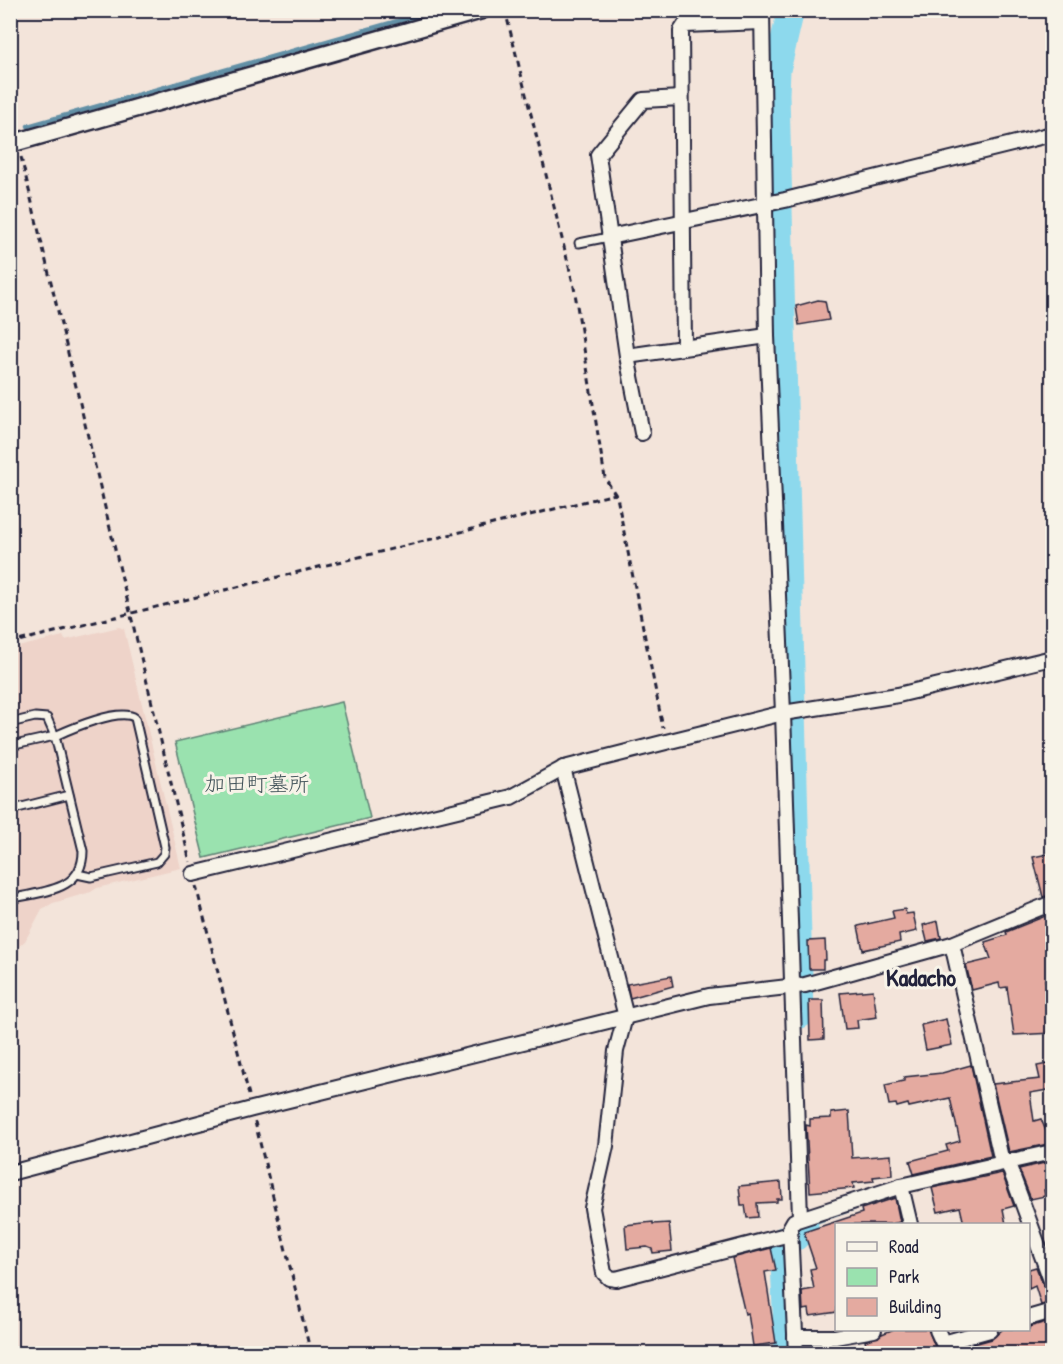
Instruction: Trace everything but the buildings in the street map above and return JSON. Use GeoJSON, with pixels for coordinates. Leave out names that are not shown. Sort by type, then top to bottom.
{"type":"FeatureCollection","features":[{"type":"Feature","properties":{"kind":"street"},"geometry":{"type":"LineString","coordinates":[[14,143],[482,10]]}},
{"type":"Feature","properties":{"kind":"street"},"geometry":{"type":"LineString","coordinates":[[684,346],[685,220],[681,31],[685,25],[762,16],[775,201],[767,336],[789,712],[800,1218]]}},
{"type":"Feature","properties":{"kind":"street"},"geometry":{"type":"LineString","coordinates":[[642,433],[627,356],[598,155],[643,100],[681,98]]}},
{"type":"Feature","properties":{"kind":"street"},"geometry":{"type":"LineString","coordinates":[[609,237],[775,201],[1053,134]]}},
{"type":"Feature","properties":{"kind":"street"},"geometry":{"type":"LineString","coordinates":[[627,356],[684,346],[767,336]]}},
{"type":"Feature","properties":{"kind":"street"},"geometry":{"type":"LineString","coordinates":[[193,874],[511,797],[562,768],[789,712],[898,695],[1053,658]]}},
{"type":"Feature","properties":{"kind":"street"},"geometry":{"type":"LineString","coordinates":[[562,768],[626,1017],[616,1051],[606,1146],[592,1208],[604,1273],[609,1278],[616,1279],[790,1234]]}},
{"type":"Feature","properties":{"kind":"street"},"geometry":{"type":"LineString","coordinates":[[10,1173],[252,1109],[709,996],[796,986],[952,944],[1053,903]]}},
{"type":"Feature","properties":{"kind":"street"},"geometry":{"type":"LineString","coordinates":[[952,944],[1005,1161],[1029,1223]]}},
{"type":"Feature","properties":{"kind":"street"},"geometry":{"type":"LineString","coordinates":[[796,1353],[790,1234],[794,1221],[901,1186],[1053,1152]]}},
{"type":"Feature","properties":{"kind":"street"},"geometry":{"type":"LineString","coordinates":[[901,1186],[910,1223]]}},
{"type":"Feature","properties":{"kind":"street"},"geometry":{"type":"LineString","coordinates":[[1030,1225],[1053,1283]]}},
{"type":"Feature","properties":{"kind":"street"},"geometry":{"type":"LineString","coordinates":[[1030,1318],[1053,1311]]}},
{"type":"Feature","properties":{"kind":"street"},"geometry":{"type":"LineString","coordinates":[[795,1337],[835,1337],[864,1331]]}},
{"type":"Feature","properties":{"kind":"street"},"geometry":{"type":"LineString","coordinates":[[938,1331],[943,1343],[983,1331]]}},
{"type":"Feature","properties":{"kind":"lane"},"geometry":{"type":"LineString","coordinates":[[579,243],[609,237]]}},
{"type":"Feature","properties":{"kind":"lane"},"geometry":{"type":"LineString","coordinates":[[10,746],[55,736],[75,726],[125,714],[135,718],[165,847],[164,854],[157,862],[91,877],[77,874]]}},
{"type":"Feature","properties":{"kind":"lane"},"geometry":{"type":"LineString","coordinates":[[10,723],[35,717],[47,718],[55,736],[83,852],[83,865],[77,874],[63,886],[10,899]]}},
{"type":"Feature","properties":{"kind":"lane"},"geometry":{"type":"LineString","coordinates":[[10,810],[69,795]]}},
{"type":"Feature","properties":{"kind":"path"},"geometry":{"type":"LineString","coordinates":[[506,10],[574,287],[605,478],[615,494],[666,742]]}},
{"type":"Feature","properties":{"kind":"path"},"geometry":{"type":"LineString","coordinates":[[10,114],[14,143],[311,1353]]}},
{"type":"Feature","properties":{"kind":"path"},"geometry":{"type":"LineString","coordinates":[[10,643],[615,494]]}},
{"type":"Feature","properties":{"kind":"shaded area"},"geometry":{"type":"Polygon","coordinates":[[[119,627],[124,629],[181,868],[97,888],[91,892],[53,903],[42,909],[25,941],[11,950],[10,649],[63,636],[65,640],[119,627]]]}},
{"type":"Feature","properties":{"kind":"green space","name":"加田町墓所"},"geometry":{"type":"Polygon","coordinates":[[[342,702],[370,818],[204,858],[175,742],[342,702]]]}},
{"type":"Feature","properties":{"kind":"waterway"},"geometry":{"type":"LineString","coordinates":[[28,126],[436,10]]}},
{"type":"Feature","properties":{"kind":"waterway"},"geometry":{"type":"LineString","coordinates":[[791,10],[777,70],[776,94],[800,1015]]}},
{"type":"Feature","properties":{"kind":"waterway"},"geometry":{"type":"LineString","coordinates":[[804,1229],[809,1224],[855,1208]]}},
{"type":"Feature","properties":{"kind":"waterway"},"geometry":{"type":"LineString","coordinates":[[796,1237],[805,1226]]}},
{"type":"Feature","properties":{"kind":"waterway"},"geometry":{"type":"LineString","coordinates":[[783,1240],[788,1354]]}},
{"type":"Feature","properties":{"kind":"district","name":"Kadacho"},"geometry":{"type":"Point","coordinates":[921,978]}}]}
